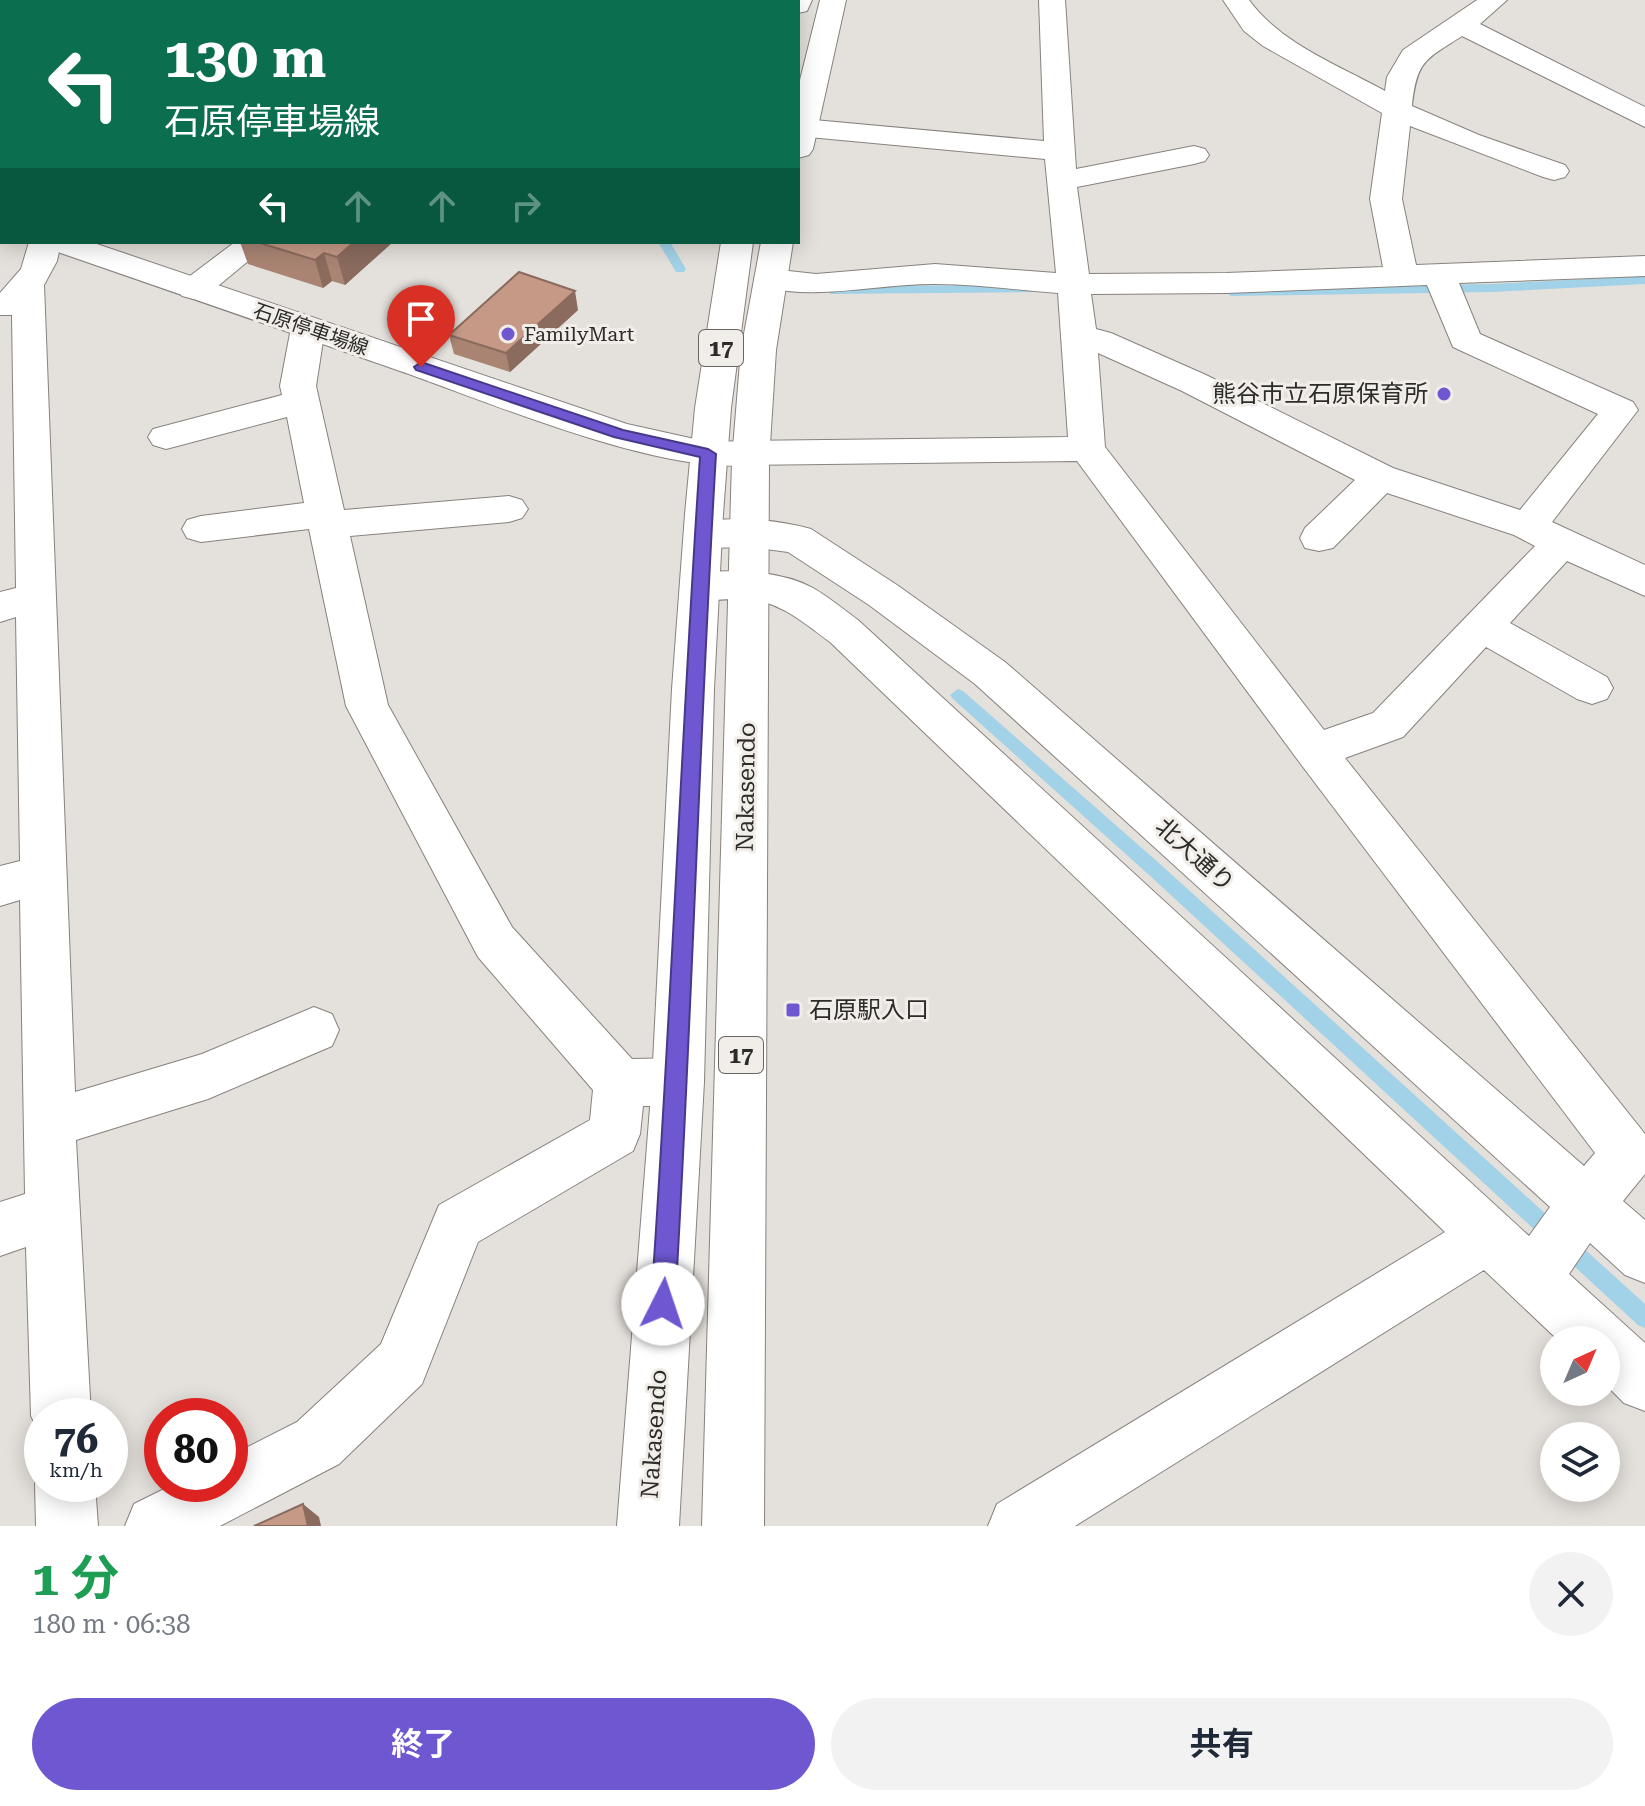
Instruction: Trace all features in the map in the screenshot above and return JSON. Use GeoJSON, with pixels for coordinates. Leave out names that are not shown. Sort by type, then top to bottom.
{"type":"FeatureCollection","features":[{"type":"Feature","properties":{"kind":"main road"},"geometry":{"type":"LineString","coordinates":[[833,0],[800,138],[1061,166],[1194,155]]}},
{"type":"Feature","properties":{"kind":"main road"},"geometry":{"type":"LineString","coordinates":[[1052,0],[1061,166],[1076,303],[1087,449],[1315,751],[1637,1149],[1586,1204],[1532,1278]]}},
{"type":"Feature","properties":{"kind":"main road"},"geometry":{"type":"LineString","coordinates":[[1236,0],[1254,25],[1273,40],[1399,111],[1469,141],[1554,171]]}},
{"type":"Feature","properties":{"kind":"main road"},"geometry":{"type":"LineString","coordinates":[[1401,274],[1386,199],[1401,77],[1413,56],[1494,0]]}},
{"type":"Feature","properties":{"kind":"main road"},"geometry":{"type":"LineString","coordinates":[[1461,25],[1645,118]]}},
{"type":"Feature","properties":{"kind":"main road"},"geometry":{"type":"LineString","coordinates":[[45,244],[45,254],[14,298],[21,880],[49,1124],[60,1398]]}},
{"type":"Feature","properties":{"kind":"main road","name":"石原停車場線"},"geometry":{"type":"LineString","coordinates":[[66,244],[619,434],[708,454],[1087,449]]}},
{"type":"Feature","properties":{"kind":"main road"},"geometry":{"type":"LineString","coordinates":[[194,289],[252,244]]}},
{"type":"Feature","properties":{"kind":"main road","name":"Nakasendo"},"geometry":{"type":"LineString","coordinates":[[648,1526],[678,1082],[693,689],[708,454],[737,244]]}},
{"type":"Feature","properties":{"kind":"main road","name":"Nakasendo"},"geometry":{"type":"LineString","coordinates":[[733,1526],[749,453],[753,389],[777,244]]}},
{"type":"Feature","properties":{"kind":"main road"},"geometry":{"type":"LineString","coordinates":[[770,279],[816,284],[935,274],[1076,303],[1226,283],[1645,266]]}},
{"type":"Feature","properties":{"kind":"main road"},"geometry":{"type":"LineString","coordinates":[[1315,751],[1388,725],[1482,626],[1545,534],[1620,410],[1465,340],[1438,272]]}},
{"type":"Feature","properties":{"kind":"main road"},"geometry":{"type":"LineString","coordinates":[[1076,303],[1099,340],[1194,383],[1380,477],[1545,534],[1645,582]]}},
{"type":"Feature","properties":{"kind":"main road"},"geometry":{"type":"LineString","coordinates":[[156,1526],[318,1443],[402,1364],[458,1224],[614,1134],[620,1083],[495,942],[367,706],[324,520],[298,386],[308,328]]}},
{"type":"Feature","properties":{"kind":"main road"},"geometry":{"type":"LineString","coordinates":[[166,437],[301,402]]}},
{"type":"Feature","properties":{"kind":"main road"},"geometry":{"type":"LineString","coordinates":[[1319,538],[1380,477]]}},
{"type":"Feature","properties":{"kind":"main road"},"geometry":{"type":"LineString","coordinates":[[201,529],[509,509]]}},
{"type":"Feature","properties":{"kind":"main road","name":"北大通り"},"geometry":{"type":"LineString","coordinates":[[703,535],[750,534],[797,539],[883,595],[990,673],[1645,1256]]}},
{"type":"Feature","properties":{"kind":"main road"},"geometry":{"type":"LineString","coordinates":[[700,587],[749,585],[797,597],[844,631],[1584,1326]]}},
{"type":"Feature","properties":{"kind":"main road"},"geometry":{"type":"LineString","coordinates":[[1482,626],[1592,688]]}},
{"type":"Feature","properties":{"kind":"main road"},"geometry":{"type":"LineString","coordinates":[[49,1124],[208,1076],[314,1030]]}},
{"type":"Feature","properties":{"kind":"main road"},"geometry":{"type":"LineString","coordinates":[[620,1083],[678,1082]]}},
{"type":"Feature","properties":{"kind":"main road"},"geometry":{"type":"LineString","coordinates":[[0,1229],[52,1212]]}},
{"type":"Feature","properties":{"kind":"main road"},"geometry":{"type":"LineString","coordinates":[[1019,1526],[1488,1236]]}},
{"type":"Feature","properties":{"kind":"main road"},"geometry":{"type":"LineString","coordinates":[[1620,1359],[1645,1382]]}},
{"type":"Feature","properties":{"kind":"main road"},"geometry":{"type":"LineString","coordinates":[[66,1502],[67,1526]]}},
{"type":"Feature","properties":{"kind":"building"},"geometry":{"type":"Polygon","coordinates":[[[263,244],[352,244],[337,257],[324,253],[315,260],[263,244]]]}},
{"type":"Feature","properties":{"kind":"building"},"geometry":{"type":"Polygon","coordinates":[[[519,272],[575,291],[506,353],[449,335],[519,272]]]}},
{"type":"Feature","properties":{"kind":"building"},"geometry":{"type":"Polygon","coordinates":[[[303,1504],[308,1526],[254,1526],[303,1504]]]}},
{"type":"Feature","properties":{"kind":"waterway"},"geometry":{"type":"LineString","coordinates":[[665,244],[680,269]]}},
{"type":"Feature","properties":{"kind":"waterway"},"geometry":{"type":"LineString","coordinates":[[1231,292],[1491,288],[1645,280]]}},
{"type":"Feature","properties":{"kind":"waterway"},"geometry":{"type":"LineString","coordinates":[[831,290],[1028,289]]}},
{"type":"Feature","properties":{"kind":"waterway"},"geometry":{"type":"LineString","coordinates":[[958,695],[1154,869],[1645,1318]]}},
{"type":"Feature","properties":{"kind":"place","name":"FamilyMart"},"geometry":{"type":"Point","coordinates":[508,334]}},
{"type":"Feature","properties":{"kind":"place","name":"熊谷市立石原保育所"},"geometry":{"type":"Point","coordinates":[1444,394]}},
{"type":"Feature","properties":{"kind":"place","name":"石原駅入口"},"geometry":{"type":"Point","coordinates":[793,1010]}},
{"type":"Feature","properties":{"kind":"route"},"geometry":{"type":"LineString","coordinates":[[421,367],[619,434],[708,454],[693,689],[678,1082],[663,1304]]}}]}
